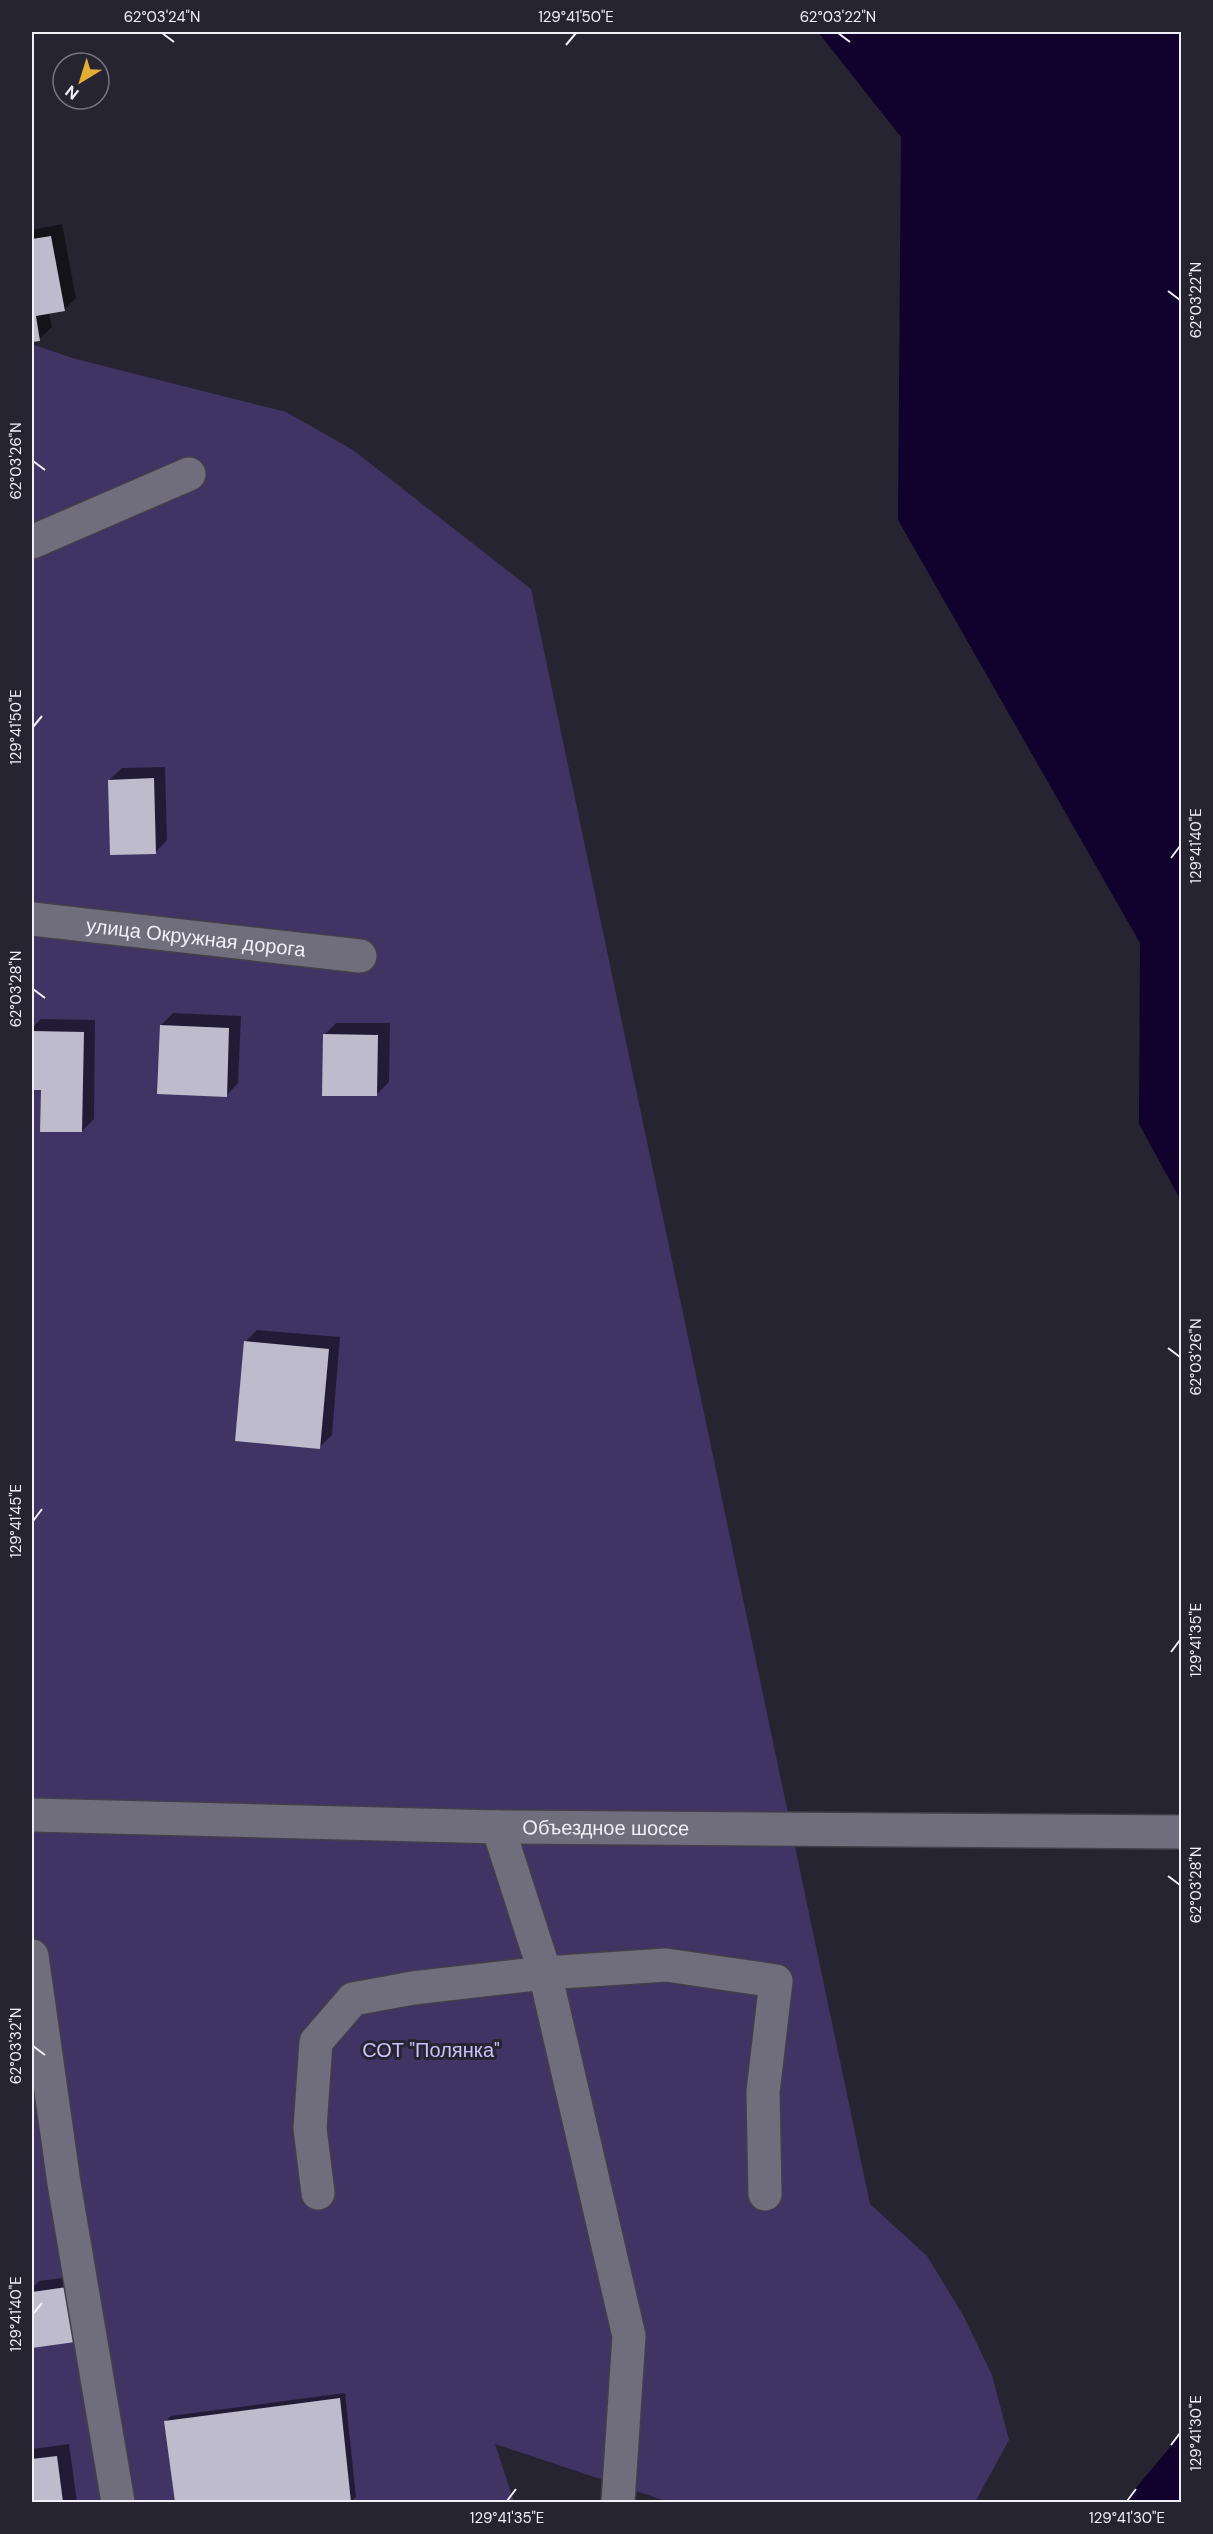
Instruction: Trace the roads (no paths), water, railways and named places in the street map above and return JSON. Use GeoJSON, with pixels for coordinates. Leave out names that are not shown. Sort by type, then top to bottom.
{"type":"FeatureCollection","features":[{"type":"Feature","properties":{"kind":"street"},"geometry":{"type":"LineString","coordinates":[[32,542],[189,474]]}},
{"type":"Feature","properties":{"kind":"street","name":"улица Окружная дорога"},"geometry":{"type":"LineString","coordinates":[[32,919],[360,956]]}},
{"type":"Feature","properties":{"kind":"street","name":"Объездное шоссе"},"geometry":{"type":"LineString","coordinates":[[32,1815],[498,1827],[1182,1832]]}},
{"type":"Feature","properties":{"kind":"street"},"geometry":{"type":"LineString","coordinates":[[498,1827],[545,1973],[629,2336],[618,2502]]}},
{"type":"Feature","properties":{"kind":"street"},"geometry":{"type":"LineString","coordinates":[[32,1956],[64,2183],[118,2502]]}},
{"type":"Feature","properties":{"kind":"street"},"geometry":{"type":"LineString","coordinates":[[318,2193],[310,2128],[316,2043],[353,1999],[413,1988],[545,1973],[666,1965],[776,1980],[763,2092],[765,2194]]}},
{"type":"Feature","properties":{"kind":"park label","name":"СОТ \"Полянка\""},"geometry":{"type":"Point","coordinates":[431,2050]}}]}
